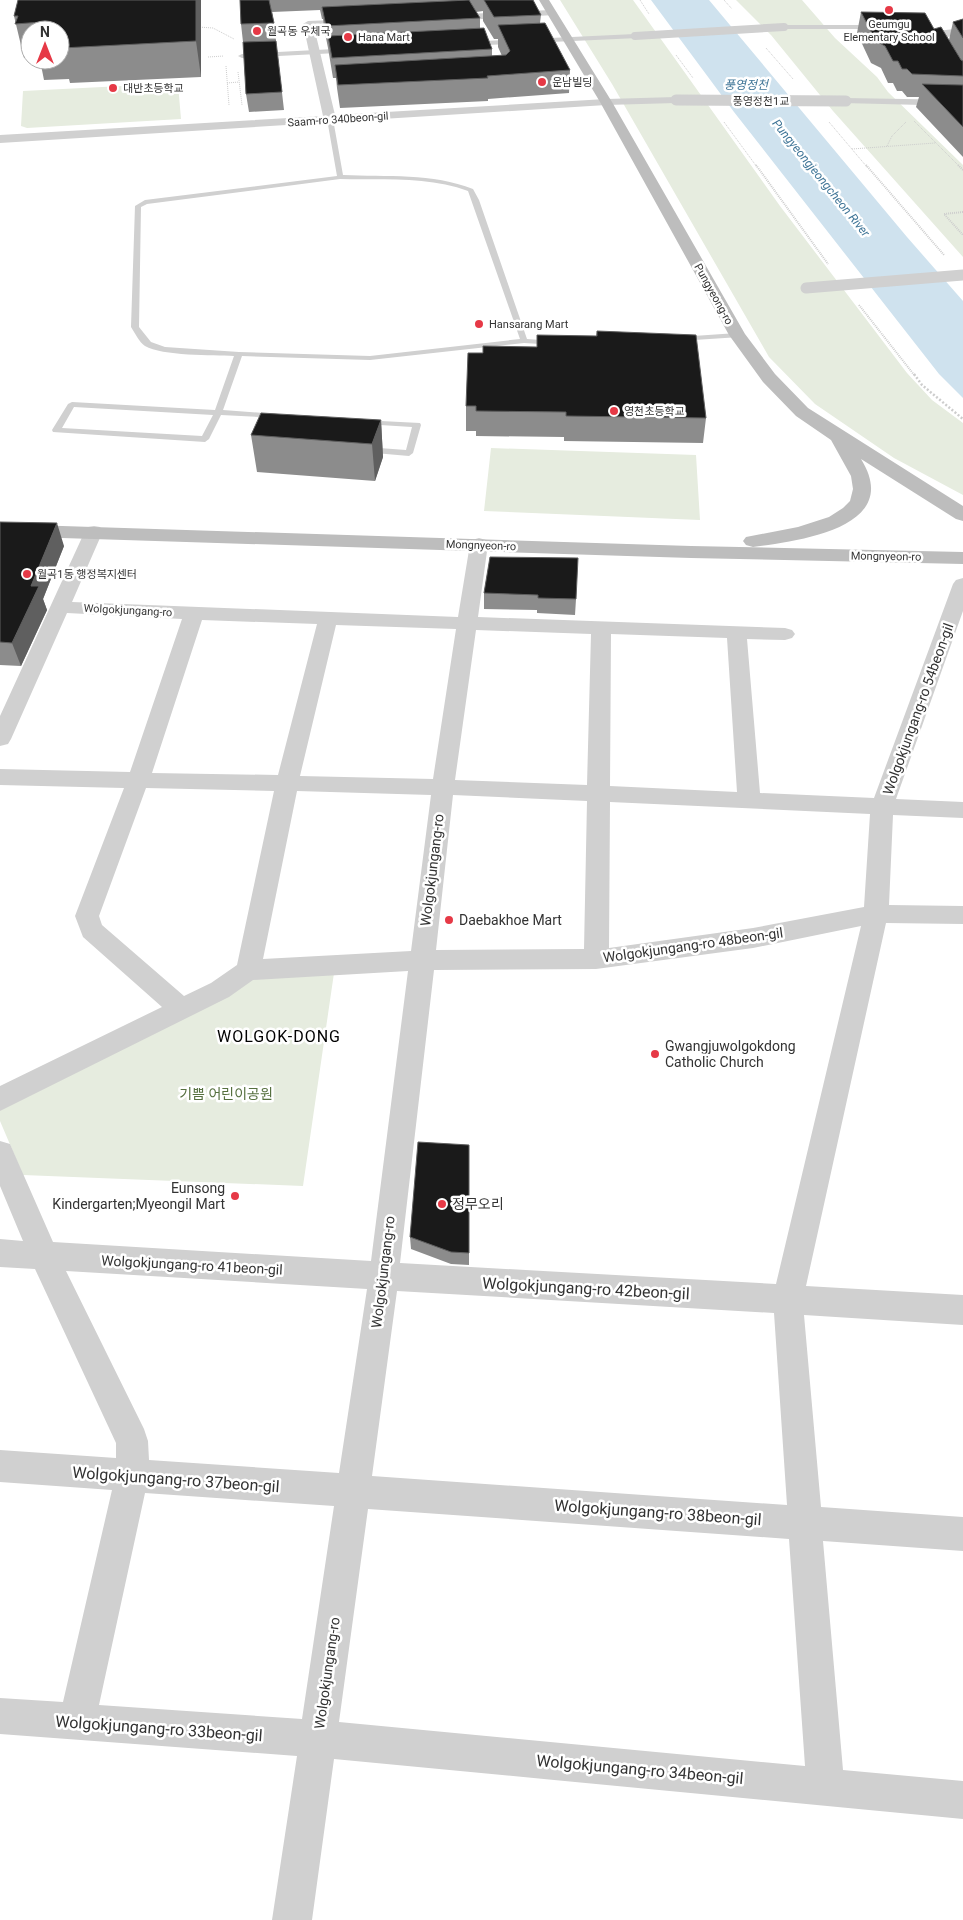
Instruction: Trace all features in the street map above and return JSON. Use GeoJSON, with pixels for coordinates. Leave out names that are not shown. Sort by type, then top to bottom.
{"type":"FeatureCollection","features":[{"type":"Feature","properties":{"kind":"main road","name":"Pungyeong-ro"},"geometry":{"type":"LineString","coordinates":[[547,6],[606,102],[737,335],[768,378],[802,412],[963,516]]}},
{"type":"Feature","properties":{"kind":"main road"},"geometry":{"type":"LineString","coordinates":[[692,552],[818,529],[847,515],[860,502],[863,489],[855,463],[834,434]]}},
{"type":"Feature","properties":{"kind":"main road","name":"Mongnyeon-ro"},"geometry":{"type":"LineString","coordinates":[[0,530],[94,531],[692,552],[963,558]]}},
{"type":"Feature","properties":{"kind":"street"},"geometry":{"type":"LineString","coordinates":[[435,18],[547,6]]}},
{"type":"Feature","properties":{"kind":"street"},"geometry":{"type":"LineString","coordinates":[[472,13],[491,47]]}},
{"type":"Feature","properties":{"kind":"street"},"geometry":{"type":"LineString","coordinates":[[330,119],[327,84],[315,52],[308,24],[367,22]]}},
{"type":"Feature","properties":{"kind":"street"},"geometry":{"type":"LineString","coordinates":[[450,45],[491,47],[567,39],[784,27],[891,28]]}},
{"type":"Feature","properties":{"kind":"street"},"geometry":{"type":"LineString","coordinates":[[926,30],[941,33],[963,31]]}},
{"type":"Feature","properties":{"kind":"street"},"geometry":{"type":"LineString","coordinates":[[941,33],[936,37],[960,71],[963,82]]}},
{"type":"Feature","properties":{"kind":"street"},"geometry":{"type":"LineString","coordinates":[[242,56],[363,50]]}},
{"type":"Feature","properties":{"kind":"street","name":"Saam-ro 340beon-gil"},"geometry":{"type":"LineString","coordinates":[[0,139],[606,102],[676,100]]}},
{"type":"Feature","properties":{"kind":"street","name":"풍영정천1교"},"geometry":{"type":"LineString","coordinates":[[676,100],[846,101],[899,106],[963,103]]}},
{"type":"Feature","properties":{"kind":"street"},"geometry":{"type":"LineString","coordinates":[[806,288],[963,275]]}},
{"type":"Feature","properties":{"kind":"street"},"geometry":{"type":"LineString","coordinates":[[0,739],[94,531]]}},
{"type":"Feature","properties":{"kind":"street","name":"Wolgokjungang-ro"},"geometry":{"type":"LineString","coordinates":[[292,1920],[384,1276],[442,787],[479,544]]}},
{"type":"Feature","properties":{"kind":"street","name":"Wolgokjungang-ro 54beon-gil"},"geometry":{"type":"LineString","coordinates":[[882,806],[963,584]]}},
{"type":"Feature","properties":{"kind":"street","name":"Wolgokjungang-ro"},"geometry":{"type":"LineString","coordinates":[[59,607],[328,619],[785,634]]}},
{"type":"Feature","properties":{"kind":"street"},"geometry":{"type":"LineString","coordinates":[[180,1008],[92,930],[87,916],[138,780],[194,614]]}},
{"type":"Feature","properties":{"kind":"street"},"geometry":{"type":"LineString","coordinates":[[0,1100],[25,1089],[180,1008],[220,990],[248,970],[287,784],[328,619]]}},
{"type":"Feature","properties":{"kind":"street"},"geometry":{"type":"LineString","coordinates":[[596,959],[601,628]]}},
{"type":"Feature","properties":{"kind":"street"},"geometry":{"type":"LineString","coordinates":[[737,633],[749,800]]}},
{"type":"Feature","properties":{"kind":"street","name":"Wolgokjungang-ro 54beon-gil"},"geometry":{"type":"LineString","coordinates":[[0,777],[442,787],[963,810]]}},
{"type":"Feature","properties":{"kind":"street"},"geometry":{"type":"LineString","coordinates":[[825,1787],[788,1300],[876,914],[882,806]]}},
{"type":"Feature","properties":{"kind":"street","name":"Wolgokjungang-ro 48beon-gil"},"geometry":{"type":"LineString","coordinates":[[248,970],[421,960],[596,959],[753,938],[876,914],[963,915]]}},
{"type":"Feature","properties":{"kind":"street"},"geometry":{"type":"LineString","coordinates":[[0,1153],[44,1256],[132,1441],[134,1452],[132,1476],[77,1722]]}},
{"type":"Feature","properties":{"kind":"street","name":"Wolgokjungang-ro 41beon-gil"},"geometry":{"type":"LineString","coordinates":[[0,1254],[384,1276]]}},
{"type":"Feature","properties":{"kind":"street","name":"Wolgokjungang-ro 42beon-gil"},"geometry":{"type":"LineString","coordinates":[[384,1276],[963,1310]]}},
{"type":"Feature","properties":{"kind":"street","name":"Wolgokjungang-ro 37beon-gil"},"geometry":{"type":"LineString","coordinates":[[0,1466],[353,1491]]}},
{"type":"Feature","properties":{"kind":"street","name":"Wolgokjungang-ro 38beon-gil"},"geometry":{"type":"LineString","coordinates":[[353,1491],[963,1534]]}},
{"type":"Feature","properties":{"kind":"street","name":"Wolgokjungang-ro 33beon-gil"},"geometry":{"type":"LineString","coordinates":[[0,1716],[317,1739]]}},
{"type":"Feature","properties":{"kind":"street","name":"Wolgokjungang-ro 34beon-gil"},"geometry":{"type":"LineString","coordinates":[[317,1739],[963,1800]]}},
{"type":"Feature","properties":{"kind":"lane"},"geometry":{"type":"LineString","coordinates":[[330,119],[340,177]]}},
{"type":"Feature","properties":{"kind":"lane"},"geometry":{"type":"LineString","coordinates":[[524,341],[471,190],[454,183],[427,180],[340,177],[145,202],[138,206],[135,327],[148,344],[164,349],[239,354],[370,358],[524,341],[559,343]]}},
{"type":"Feature","properties":{"kind":"lane"},"geometry":{"type":"LineString","coordinates":[[673,340],[737,335]]}},
{"type":"Feature","properties":{"kind":"lane"},"geometry":{"type":"LineString","coordinates":[[239,354],[218,412],[204,439],[56,430],[72,404],[218,412],[267,419],[288,417]]}},
{"type":"Feature","properties":{"kind":"lane"},"geometry":{"type":"LineString","coordinates":[[358,421],[417,425],[409,453],[361,450]]}},
{"type":"Feature","properties":{"kind":"path"},"geometry":{"type":"LineString","coordinates":[[640,0],[652,20]]}},
{"type":"Feature","properties":{"kind":"path"},"geometry":{"type":"LineString","coordinates":[[724,0],[736,13]]}},
{"type":"Feature","properties":{"kind":"path"},"geometry":{"type":"LineString","coordinates":[[765,47],[796,83]]}},
{"type":"Feature","properties":{"kind":"path"},"geometry":{"type":"LineString","coordinates":[[673,50],[694,80]]}},
{"type":"Feature","properties":{"kind":"path"},"geometry":{"type":"LineString","coordinates":[[226,61],[229,105]]}},
{"type":"Feature","properties":{"kind":"path"},"geometry":{"type":"LineString","coordinates":[[227,83],[239,82]]}},
{"type":"Feature","properties":{"kind":"path"},"geometry":{"type":"LineString","coordinates":[[899,106],[963,170]]}},
{"type":"Feature","properties":{"kind":"path"},"geometry":{"type":"LineString","coordinates":[[886,146],[892,136],[906,122],[899,106]]}},
{"type":"Feature","properties":{"kind":"path"},"geometry":{"type":"LineString","coordinates":[[827,120],[944,255]]}},
{"type":"Feature","properties":{"kind":"path"},"geometry":{"type":"LineString","coordinates":[[724,122],[831,268]]}},
{"type":"Feature","properties":{"kind":"path"},"geometry":{"type":"LineString","coordinates":[[852,148],[936,143]]}},
{"type":"Feature","properties":{"kind":"path"},"geometry":{"type":"LineString","coordinates":[[963,212],[944,214],[963,235]]}},
{"type":"Feature","properties":{"kind":"path"},"geometry":{"type":"LineString","coordinates":[[855,299],[922,385],[963,419]]}},
{"type":"Feature","properties":{"kind":"green space"},"geometry":{"type":"Polygon","coordinates":[[[560,0],[633,0],[780,206],[907,373],[932,400],[963,423],[963,495],[894,458],[815,404],[769,357],[612,84],[560,0]]]}},
{"type":"Feature","properties":{"kind":"green space"},"geometry":{"type":"Polygon","coordinates":[[[736,0],[802,0],[835,38],[877,77],[888,92],[963,165],[963,257],[833,111],[771,35],[736,0]]]}},
{"type":"Feature","properties":{"kind":"green space"},"geometry":{"type":"Polygon","coordinates":[[[178,84],[181,119],[27,128],[21,126],[23,91],[178,84]]]}},
{"type":"Feature","properties":{"kind":"green space"},"geometry":{"type":"Polygon","coordinates":[[[491,448],[696,455],[700,520],[484,511],[491,448]]]}},
{"type":"Feature","properties":{"kind":"green space","name":"기쁨 어린이공원"},"geometry":{"type":"Polygon","coordinates":[[[334,973],[303,1186],[23,1175],[0,1121],[0,1109],[252,976],[334,973]]]}},
{"type":"Feature","properties":{"kind":"water"},"geometry":{"type":"Polygon","coordinates":[[[651,0],[709,0],[907,237],[963,301],[963,398],[939,374],[734,112],[651,0]]]}},
{"type":"Feature","properties":{"kind":"building"},"geometry":{"type":"Polygon","coordinates":[[[18,0],[196,0],[196,41],[70,48],[70,20],[20,20],[20,24],[15,24],[18,16],[14,16],[18,0]]]}},
{"type":"Feature","properties":{"kind":"building"},"geometry":{"type":"Polygon","coordinates":[[[240,0],[269,0],[274,23],[241,24],[240,0]]]}},
{"type":"Feature","properties":{"kind":"building"},"geometry":{"type":"Polygon","coordinates":[[[469,0],[480,18],[326,26],[322,7],[469,0]]]}},
{"type":"Feature","properties":{"kind":"building"},"geometry":{"type":"Polygon","coordinates":[[[484,0],[533,0],[541,15],[494,17],[484,0]]]}},
{"type":"Feature","properties":{"kind":"building"},"geometry":{"type":"Polygon","coordinates":[[[861,12],[925,13],[934,29],[941,27],[963,61],[963,76],[912,74],[907,69],[902,69],[898,61],[893,61],[885,46],[876,41],[861,12]]]}},
{"type":"Feature","properties":{"kind":"building"},"geometry":{"type":"Polygon","coordinates":[[[963,19],[963,38],[953,22],[963,19]]]}},
{"type":"Feature","properties":{"kind":"building"},"geometry":{"type":"Polygon","coordinates":[[[545,23],[570,70],[487,76],[488,78],[338,85],[335,65],[506,55],[510,51],[498,25],[545,23]]]}},
{"type":"Feature","properties":{"kind":"building"},"geometry":{"type":"Polygon","coordinates":[[[484,28],[492,49],[332,58],[328,36],[484,28]]]}},
{"type":"Feature","properties":{"kind":"building"},"geometry":{"type":"Polygon","coordinates":[[[276,41],[282,92],[246,94],[243,42],[276,41]]]}},
{"type":"Feature","properties":{"kind":"building"},"geometry":{"type":"Polygon","coordinates":[[[922,84],[963,85],[963,127],[922,84]]]}},
{"type":"Feature","properties":{"kind":"building"},"geometry":{"type":"Polygon","coordinates":[[[597,331],[696,335],[706,418],[566,416],[566,412],[476,411],[476,406],[466,406],[468,353],[483,353],[483,346],[537,347],[537,335],[597,336],[597,331]]]}},
{"type":"Feature","properties":{"kind":"building"},"geometry":{"type":"Polygon","coordinates":[[[261,413],[381,420],[372,444],[251,435],[261,413]]]}},
{"type":"Feature","properties":{"kind":"building"},"geometry":{"type":"Polygon","coordinates":[[[0,522],[57,523],[31,586],[39,586],[12,643],[0,642],[0,522]]]}},
{"type":"Feature","properties":{"kind":"building"},"geometry":{"type":"Polygon","coordinates":[[[490,557],[578,558],[576,599],[538,598],[538,595],[484,593],[490,557]]]}},
{"type":"Feature","properties":{"kind":"building","name":"정무오리"},"geometry":{"type":"Polygon","coordinates":[[[418,1142],[469,1145],[469,1253],[451,1252],[410,1237],[418,1142]]]}},
{"type":"Feature","properties":{"kind":"place","name":"Geumgu Elementary School"},"geometry":{"type":"Point","coordinates":[889,10]}},
{"type":"Feature","properties":{"kind":"place","name":"월곡동 우체국"},"geometry":{"type":"Point","coordinates":[257,31]}},
{"type":"Feature","properties":{"kind":"place","name":"Hana Mart"},"geometry":{"type":"Point","coordinates":[348,37]}},
{"type":"Feature","properties":{"kind":"place","name":"운남빌딩"},"geometry":{"type":"Point","coordinates":[542,82]}},
{"type":"Feature","properties":{"kind":"place","name":"대반초등학교"},"geometry":{"type":"Point","coordinates":[113,88]}},
{"type":"Feature","properties":{"kind":"place","name":"Hansarang Mart"},"geometry":{"type":"Point","coordinates":[479,324]}},
{"type":"Feature","properties":{"kind":"place","name":"영천초등학교"},"geometry":{"type":"Point","coordinates":[614,411]}},
{"type":"Feature","properties":{"kind":"place","name":"월곡1동 행정복지센터"},"geometry":{"type":"Point","coordinates":[27,574]}},
{"type":"Feature","properties":{"kind":"place","name":"Daebakhoe Mart"},"geometry":{"type":"Point","coordinates":[449,920]}},
{"type":"Feature","properties":{"kind":"place","name":"Gwangjuwolgokdong Catholic Church"},"geometry":{"type":"Point","coordinates":[655,1054]}},
{"type":"Feature","properties":{"kind":"place","name":"Eunsong Kindergarten;Myeongil Mart"},"geometry":{"type":"Point","coordinates":[235,1196]}},
{"type":"Feature","properties":{"kind":"place","name":"정무오리"},"geometry":{"type":"Point","coordinates":[442,1204]}},
{"type":"Feature","properties":{"kind":"district","name":"WOLGOK-DONG"},"geometry":{"type":"Point","coordinates":[279,1036]}},
{"type":"Feature","properties":{"kind":"water label","name":"풍영정천"},"geometry":{"type":"Point","coordinates":[746,85]}},
{"type":"Feature","properties":{"kind":"water label","name":"Pungyeongjeongcheon River"},"geometry":{"type":"Point","coordinates":[821,178]}}]}
